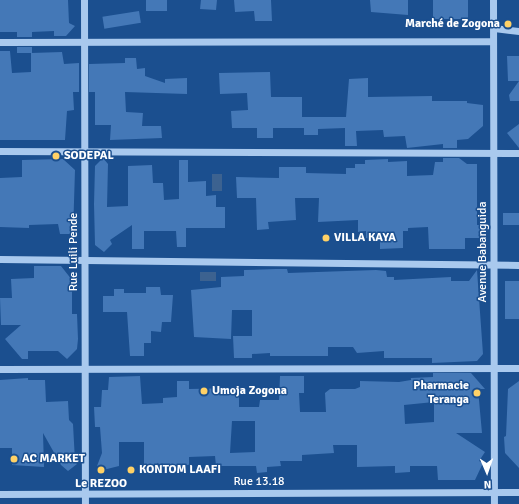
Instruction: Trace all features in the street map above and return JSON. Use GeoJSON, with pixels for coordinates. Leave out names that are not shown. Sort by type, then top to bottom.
{"type":"FeatureCollection","features":[{"type":"Feature","properties":{"kind":"street","name":"Rue Luili Pende"},"geometry":{"type":"LineString","coordinates":[[84,0],[85,504]]}},
{"type":"Feature","properties":{"kind":"street","name":"Avenue Babanguida"},"geometry":{"type":"LineString","coordinates":[[494,0],[494,504]]}},
{"type":"Feature","properties":{"kind":"street"},"geometry":{"type":"LineString","coordinates":[[494,28],[519,31]]}},
{"type":"Feature","properties":{"kind":"street"},"geometry":{"type":"LineString","coordinates":[[0,42],[493,41]]}},
{"type":"Feature","properties":{"kind":"street"},"geometry":{"type":"LineString","coordinates":[[0,151],[519,153]]}},
{"type":"Feature","properties":{"kind":"street"},"geometry":{"type":"LineString","coordinates":[[0,259],[85,259],[494,266],[519,265]]}},
{"type":"Feature","properties":{"kind":"street"},"geometry":{"type":"LineString","coordinates":[[0,369],[85,367],[519,368]]}},
{"type":"Feature","properties":{"kind":"street","name":"Rue 13.18"},"geometry":{"type":"LineString","coordinates":[[0,494],[519,492]]}},
{"type":"Feature","properties":{"kind":"water"},"geometry":{"type":"Polygon","coordinates":[[[212,174],[222,174],[222,191],[212,191],[212,174]]]}},
{"type":"Feature","properties":{"kind":"water"},"geometry":{"type":"Polygon","coordinates":[[[200,272],[216,272],[216,281],[200,281],[200,272]]]}},
{"type":"Feature","properties":{"kind":"building"},"geometry":{"type":"Polygon","coordinates":[[[0,0],[68,0],[69,23],[75,26],[66,36],[54,36],[54,31],[32,32],[32,37],[17,37],[17,32],[0,32],[0,0]]]}},
{"type":"Feature","properties":{"kind":"building"},"geometry":{"type":"Polygon","coordinates":[[[146,0],[167,0],[167,11],[146,11],[146,0]]]}},
{"type":"Feature","properties":{"kind":"building"},"geometry":{"type":"Polygon","coordinates":[[[201,0],[217,0],[216,10],[200,9],[201,0]]]}},
{"type":"Feature","properties":{"kind":"building"},"geometry":{"type":"Polygon","coordinates":[[[234,0],[271,0],[272,21],[255,21],[254,11],[235,12],[234,0]]]}},
{"type":"Feature","properties":{"kind":"building"},"geometry":{"type":"Polygon","coordinates":[[[370,0],[408,0],[408,15],[371,12],[370,0]]]}},
{"type":"Feature","properties":{"kind":"building"},"geometry":{"type":"Polygon","coordinates":[[[433,0],[468,0],[468,19],[433,19],[433,0]]]}},
{"type":"Feature","properties":{"kind":"building"},"geometry":{"type":"Polygon","coordinates":[[[139,11],[141,23],[104,29],[102,17],[139,11]]]}},
{"type":"Feature","properties":{"kind":"building"},"geometry":{"type":"Polygon","coordinates":[[[17,47],[32,47],[32,53],[17,53],[17,47]]]}},
{"type":"Feature","properties":{"kind":"building"},"geometry":{"type":"Polygon","coordinates":[[[0,51],[10,51],[12,73],[31,72],[31,53],[62,52],[64,64],[79,63],[79,92],[73,92],[74,110],[67,111],[65,140],[0,140],[0,51]]]}},
{"type":"Feature","properties":{"kind":"building"},"geometry":{"type":"Polygon","coordinates":[[[507,56],[519,56],[519,81],[508,81],[507,56]]]}},
{"type":"Feature","properties":{"kind":"building"},"geometry":{"type":"Polygon","coordinates":[[[125,58],[136,58],[137,69],[145,68],[145,76],[165,83],[165,79],[187,78],[187,94],[125,92],[126,112],[143,113],[142,126],[161,126],[162,138],[110,140],[111,125],[95,125],[95,92],[89,92],[89,64],[125,63],[125,58]]]}},
{"type":"Feature","properties":{"kind":"building"},"geometry":{"type":"Polygon","coordinates":[[[270,72],[271,97],[302,97],[302,117],[346,117],[349,79],[368,78],[368,97],[432,96],[432,101],[467,101],[467,103],[483,105],[483,126],[468,139],[457,140],[457,148],[443,148],[443,144],[407,148],[405,136],[384,137],[383,130],[356,131],[357,146],[345,146],[345,128],[318,129],[318,135],[304,135],[304,128],[273,128],[273,138],[257,138],[257,128],[232,128],[231,111],[248,110],[247,93],[220,94],[219,73],[270,72]]]}},
{"type":"Feature","properties":{"kind":"building"},"geometry":{"type":"Polygon","coordinates":[[[519,81],[519,101],[510,101],[509,95],[519,81]]]}},
{"type":"Feature","properties":{"kind":"building"},"geometry":{"type":"Polygon","coordinates":[[[519,124],[519,148],[507,133],[519,124]]]}},
{"type":"Feature","properties":{"kind":"building"},"geometry":{"type":"Polygon","coordinates":[[[103,158],[108,164],[107,207],[128,206],[128,166],[152,165],[153,183],[163,183],[164,200],[179,199],[179,160],[188,160],[188,182],[206,181],[206,196],[216,195],[216,207],[225,207],[225,228],[186,228],[186,247],[177,247],[176,231],[144,231],[144,249],[132,249],[132,225],[110,240],[112,244],[104,252],[95,245],[94,204],[95,166],[103,158]]]}},
{"type":"Feature","properties":{"kind":"building"},"geometry":{"type":"Polygon","coordinates":[[[443,158],[459,158],[467,164],[477,164],[477,225],[482,225],[483,238],[465,238],[465,249],[429,249],[428,227],[408,228],[408,231],[403,231],[403,248],[380,249],[380,241],[366,238],[366,231],[358,232],[358,220],[318,222],[319,198],[295,198],[296,220],[268,222],[269,229],[257,230],[256,198],[237,198],[236,177],[279,178],[279,167],[306,167],[306,173],[346,174],[346,168],[355,168],[355,164],[365,164],[365,160],[388,159],[388,162],[407,161],[407,176],[433,175],[435,162],[443,162],[443,158]]]}},
{"type":"Feature","properties":{"kind":"building"},"geometry":{"type":"Polygon","coordinates":[[[63,159],[75,170],[73,234],[60,234],[58,224],[29,225],[29,228],[0,227],[0,178],[22,177],[22,160],[63,159]]]}},
{"type":"Feature","properties":{"kind":"building"},"geometry":{"type":"Polygon","coordinates":[[[503,213],[519,213],[519,225],[503,225],[503,213]]]}},
{"type":"Feature","properties":{"kind":"building"},"geometry":{"type":"Polygon","coordinates":[[[34,266],[61,266],[72,280],[72,314],[77,314],[78,339],[77,349],[67,359],[58,351],[28,351],[28,359],[22,359],[5,339],[21,325],[1,325],[0,298],[12,298],[11,279],[34,278],[34,266]]]}},
{"type":"Feature","properties":{"kind":"building"},"geometry":{"type":"Polygon","coordinates":[[[287,269],[288,273],[376,270],[386,271],[387,277],[394,277],[394,280],[451,277],[451,281],[469,281],[477,270],[483,354],[477,361],[432,363],[432,358],[384,358],[384,351],[357,353],[353,347],[328,347],[328,356],[270,356],[270,353],[252,354],[252,358],[234,358],[233,336],[252,336],[252,310],[232,310],[231,339],[194,337],[191,290],[221,287],[221,277],[244,276],[244,270],[287,269]]]}},
{"type":"Feature","properties":{"kind":"building"},"geometry":{"type":"Polygon","coordinates":[[[505,281],[519,281],[519,319],[505,319],[505,281]]]}},
{"type":"Feature","properties":{"kind":"building"},"geometry":{"type":"Polygon","coordinates":[[[146,287],[160,287],[161,295],[173,295],[171,322],[162,322],[161,332],[151,331],[151,343],[144,343],[144,356],[130,356],[127,312],[103,312],[103,296],[114,296],[114,289],[124,289],[124,293],[146,293],[146,287]]]}},
{"type":"Feature","properties":{"kind":"building"},"geometry":{"type":"Polygon","coordinates":[[[433,373],[471,373],[485,389],[478,389],[482,433],[456,433],[485,452],[479,461],[483,463],[475,480],[438,480],[437,466],[410,466],[410,472],[395,473],[395,466],[357,467],[357,445],[333,445],[334,453],[302,455],[302,461],[280,461],[281,466],[267,467],[267,472],[257,473],[256,466],[216,466],[215,456],[189,457],[189,465],[156,466],[157,471],[144,471],[144,442],[119,442],[119,466],[103,470],[97,466],[102,453],[100,427],[95,427],[94,407],[101,407],[102,390],[108,390],[109,377],[140,376],[142,404],[163,403],[163,398],[177,397],[177,381],[189,381],[189,389],[239,388],[239,407],[259,407],[260,400],[279,400],[280,376],[304,376],[304,393],[299,393],[300,412],[326,412],[325,393],[330,389],[355,389],[360,387],[360,381],[399,382],[411,380],[411,378],[433,377],[433,373]],[[434,402],[404,405],[405,424],[434,422],[434,402]],[[232,421],[230,453],[255,452],[255,421],[232,421]]]}},
{"type":"Feature","properties":{"kind":"building"},"geometry":{"type":"Polygon","coordinates":[[[28,378],[28,380],[45,380],[46,402],[68,401],[69,420],[73,424],[75,461],[77,464],[68,471],[61,465],[43,433],[44,467],[12,465],[12,448],[0,448],[0,380],[28,378]]]}},
{"type":"Feature","properties":{"kind":"building"},"geometry":{"type":"Polygon","coordinates":[[[519,381],[519,468],[505,453],[504,437],[506,436],[508,389],[519,381]]]}},
{"type":"Feature","properties":{"kind":"place","name":"Marché de Zogona"},"geometry":{"type":"Point","coordinates":[508,24]}},
{"type":"Feature","properties":{"kind":"place","name":"SODEPAL"},"geometry":{"type":"Point","coordinates":[56,156]}},
{"type":"Feature","properties":{"kind":"place","name":"VILLA KAYA"},"geometry":{"type":"Point","coordinates":[326,238]}},
{"type":"Feature","properties":{"kind":"place","name":"Umoja Zogona"},"geometry":{"type":"Point","coordinates":[204,391]}},
{"type":"Feature","properties":{"kind":"place","name":"Pharmacie Teranga"},"geometry":{"type":"Point","coordinates":[477,393]}},
{"type":"Feature","properties":{"kind":"place","name":"AC MARKET"},"geometry":{"type":"Point","coordinates":[14,459]}},
{"type":"Feature","properties":{"kind":"place","name":"Le REZOO"},"geometry":{"type":"Point","coordinates":[101,470]}},
{"type":"Feature","properties":{"kind":"place","name":"KONTOM LAAFI"},"geometry":{"type":"Point","coordinates":[131,470]}}]}
